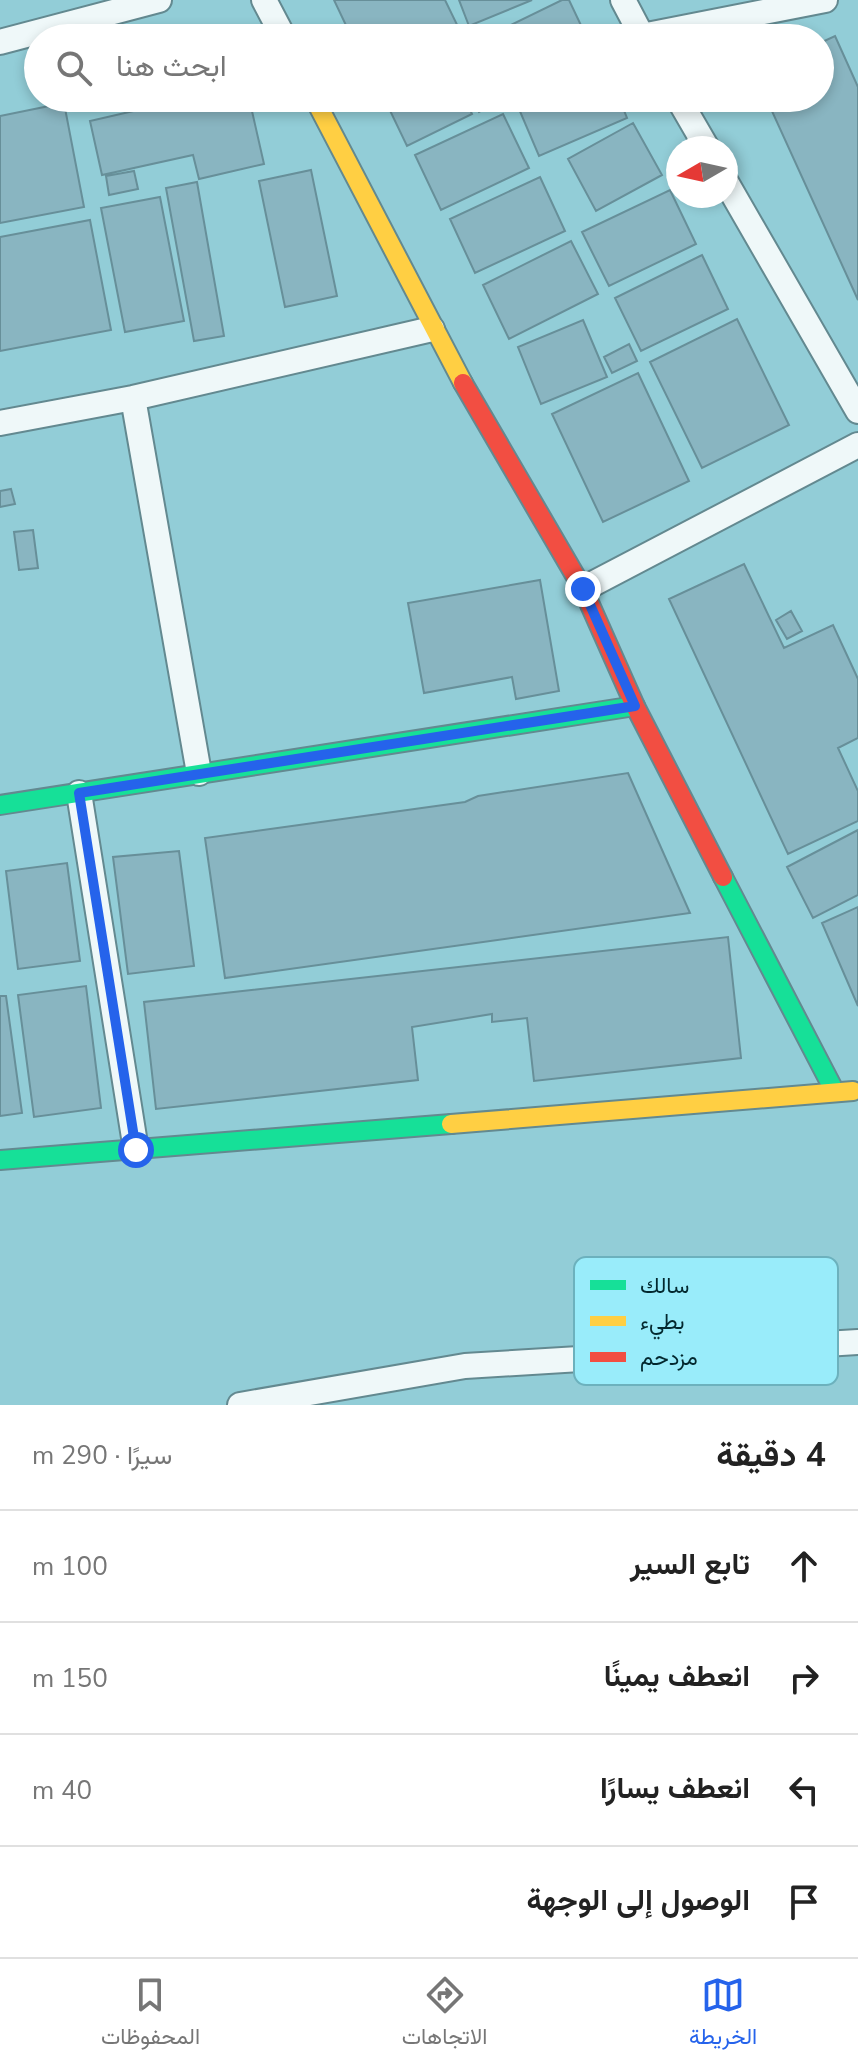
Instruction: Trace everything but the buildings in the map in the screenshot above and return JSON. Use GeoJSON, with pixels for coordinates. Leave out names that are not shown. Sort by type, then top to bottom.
{"type":"FeatureCollection","features":[{"type":"Feature","properties":{"kind":"street"},"geometry":{"type":"LineString","coordinates":[[68,24],[159,0]]}},
{"type":"Feature","properties":{"kind":"street"},"geometry":{"type":"LineString","coordinates":[[264,0],[277,24]]}},
{"type":"Feature","properties":{"kind":"street"},"geometry":{"type":"LineString","coordinates":[[623,0],[636,24]]}},
{"type":"Feature","properties":{"kind":"street"},"geometry":{"type":"LineString","coordinates":[[707,24],[825,0]]}},
{"type":"Feature","properties":{"kind":"street"},"geometry":{"type":"LineString","coordinates":[[0,42],[24,36]]}},
{"type":"Feature","properties":{"kind":"street"},"geometry":{"type":"LineString","coordinates":[[321,112],[432,329],[583,589],[635,706],[835,1092]]}},
{"type":"Feature","properties":{"kind":"street"},"geometry":{"type":"LineString","coordinates":[[686,112],[700,136]]}},
{"type":"Feature","properties":{"kind":"street"},"geometry":{"type":"LineString","coordinates":[[738,203],[858,411]]}},
{"type":"Feature","properties":{"kind":"street"},"geometry":{"type":"LineString","coordinates":[[0,423],[133,398],[432,329]]}},
{"type":"Feature","properties":{"kind":"street"},"geometry":{"type":"LineString","coordinates":[[133,398],[199,773]]}},
{"type":"Feature","properties":{"kind":"street"},"geometry":{"type":"LineString","coordinates":[[583,589],[858,445]]}},
{"type":"Feature","properties":{"kind":"street"},"geometry":{"type":"LineString","coordinates":[[0,805],[635,706]]}},
{"type":"Feature","properties":{"kind":"street"},"geometry":{"type":"LineString","coordinates":[[79,793],[136,1150]]}},
{"type":"Feature","properties":{"kind":"street"},"geometry":{"type":"LineString","coordinates":[[0,1160],[858,1090]]}},
{"type":"Feature","properties":{"kind":"street"},"geometry":{"type":"LineString","coordinates":[[838,1343],[858,1342]]}},
{"type":"Feature","properties":{"kind":"street"},"geometry":{"type":"LineString","coordinates":[[240,1405],[465,1366],[574,1359]]}},
{"type":"Feature","properties":{"kind":"traffic: fast"},"geometry":{"type":"LineString","coordinates":[[0,805],[635,706]]}},
{"type":"Feature","properties":{"kind":"traffic: fast"},"geometry":{"type":"LineString","coordinates":[[723,877],[835,1092]]}},
{"type":"Feature","properties":{"kind":"traffic: fast"},"geometry":{"type":"LineString","coordinates":[[0,1160],[451,1124]]}},
{"type":"Feature","properties":{"kind":"traffic: slow"},"geometry":{"type":"LineString","coordinates":[[321,112],[463,383]]}},
{"type":"Feature","properties":{"kind":"traffic: slow"},"geometry":{"type":"LineString","coordinates":[[451,1124],[853,1091]]}},
{"type":"Feature","properties":{"kind":"traffic: jam"},"geometry":{"type":"LineString","coordinates":[[463,383],[583,589],[635,706],[723,877]]}},
{"type":"Feature","properties":{"kind":"route"},"geometry":{"type":"LineString","coordinates":[[136,1150],[79,793],[635,706],[583,589]]}}]}
